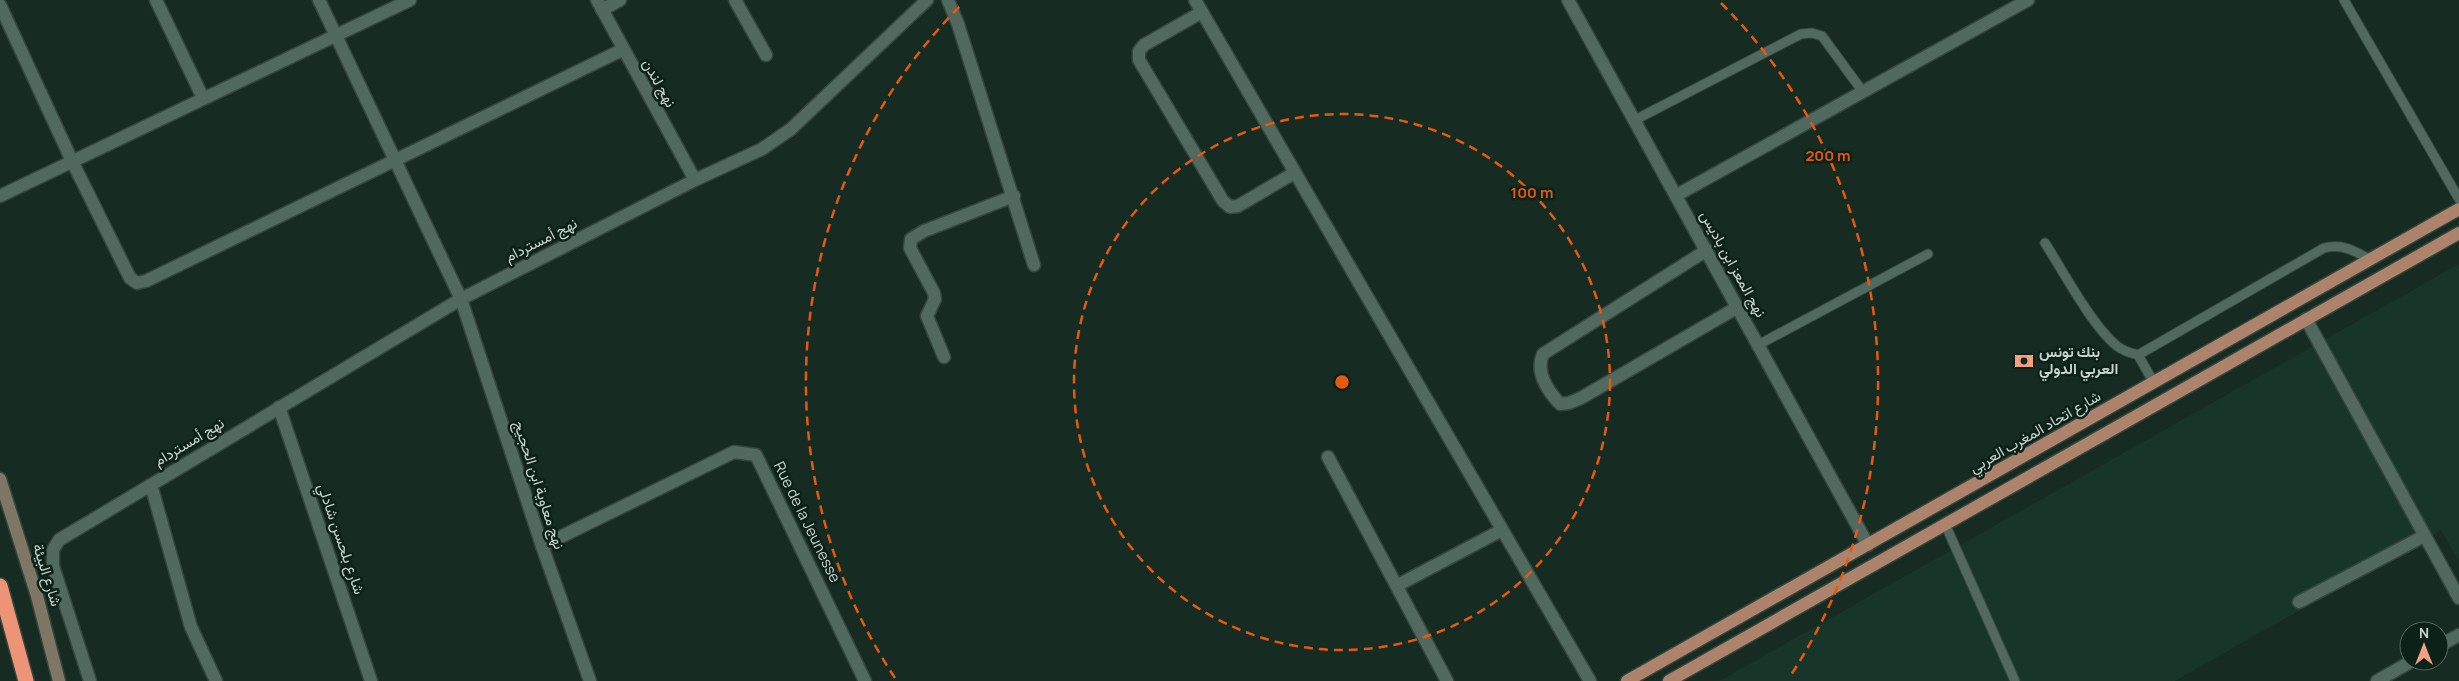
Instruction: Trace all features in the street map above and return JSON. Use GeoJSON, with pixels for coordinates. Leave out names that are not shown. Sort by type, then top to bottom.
{"type":"FeatureCollection","features":[{"type":"Feature","properties":{"kind":"highway"},"geometry":{"type":"LineString","coordinates":[[0,586],[26,681]]}},
{"type":"Feature","properties":{"kind":"main road","name":"شارع اتحاد المغرب العربي"},"geometry":{"type":"LineString","coordinates":[[1627,681],[2459,209]]}},
{"type":"Feature","properties":{"kind":"main road"},"geometry":{"type":"LineString","coordinates":[[1676,679],[1945,524],[2459,233]]}},
{"type":"Feature","properties":{"kind":"main road","name":"شارع البيئة"},"geometry":{"type":"LineString","coordinates":[[0,479],[37,596],[59,681]]}},
{"type":"Feature","properties":{"kind":"main road"},"geometry":{"type":"LineString","coordinates":[[1936,507],[1945,524]]}},
{"type":"Feature","properties":{"kind":"street"},"geometry":{"type":"LineString","coordinates":[[156,0],[203,98]]}},
{"type":"Feature","properties":{"kind":"street","name":"نهج معاوية ابن الحجيج"},"geometry":{"type":"LineString","coordinates":[[319,0],[461,299],[542,546],[590,681]]}},
{"type":"Feature","properties":{"kind":"street"},"geometry":{"type":"LineString","coordinates":[[0,196],[410,0]]}},
{"type":"Feature","properties":{"kind":"street"},"geometry":{"type":"LineString","coordinates":[[599,5],[620,0]]}},
{"type":"Feature","properties":{"kind":"street"},"geometry":{"type":"LineString","coordinates":[[734,0],[766,55]]}},
{"type":"Feature","properties":{"kind":"street","name":"نهج أمستردام"},"geometry":{"type":"LineString","coordinates":[[90,681],[53,566],[53,550],[59,540],[461,299],[695,180],[762,149],[791,129],[927,0]]}},
{"type":"Feature","properties":{"kind":"street"},"geometry":{"type":"LineString","coordinates":[[948,0],[958,24],[1014,196],[1034,265]]}},
{"type":"Feature","properties":{"kind":"street"},"geometry":{"type":"LineString","coordinates":[[1195,0],[1590,681]]}},
{"type":"Feature","properties":{"kind":"street","name":"نهج المعز ابن باديس"},"geometry":{"type":"LineString","coordinates":[[1568,0],[1868,545]]}},
{"type":"Feature","properties":{"kind":"street"},"geometry":{"type":"LineString","coordinates":[[1677,195],[1863,92],[2012,4],[2028,0]]}},
{"type":"Feature","properties":{"kind":"street","name":"نهج لندن"},"geometry":{"type":"LineString","coordinates":[[599,5],[695,180]]}},
{"type":"Feature","properties":{"kind":"street"},"geometry":{"type":"LineString","coordinates":[[0,6],[72,161],[130,278],[137,283],[154,277],[622,50]]}},
{"type":"Feature","properties":{"kind":"street"},"geometry":{"type":"LineString","coordinates":[[1202,12],[1144,45],[1139,51],[1140,60],[1223,201],[1230,206],[1238,206],[1294,173]]}},
{"type":"Feature","properties":{"kind":"street"},"geometry":{"type":"LineString","coordinates":[[944,357],[927,316],[935,299],[934,293],[910,248],[911,239],[924,231],[1014,196]]}},
{"type":"Feature","properties":{"kind":"street"},"geometry":{"type":"LineString","coordinates":[[1707,250],[1543,354],[1539,362],[1539,371],[1553,396],[1560,404],[1569,403],[1581,398],[1738,307]]}},
{"type":"Feature","properties":{"kind":"street"},"geometry":{"type":"LineString","coordinates":[[2306,319],[2459,598]]}},
{"type":"Feature","properties":{"kind":"street","name":"شارع بلحسن شادلي"},"geometry":{"type":"LineString","coordinates":[[278,407],[371,681]]}},
{"type":"Feature","properties":{"kind":"street","name":"Rue de la Jeunesse"},"geometry":{"type":"LineString","coordinates":[[542,546],[734,452],[756,455],[865,681]]}},
{"type":"Feature","properties":{"kind":"street"},"geometry":{"type":"LineString","coordinates":[[1328,457],[1447,681]]}},
{"type":"Feature","properties":{"kind":"street"},"geometry":{"type":"LineString","coordinates":[[150,485],[191,627],[216,681]]}},
{"type":"Feature","properties":{"kind":"street"},"geometry":{"type":"LineString","coordinates":[[1398,586],[1502,530]]}},
{"type":"Feature","properties":{"kind":"street"},"geometry":{"type":"LineString","coordinates":[[2299,602],[2424,536]]}},
{"type":"Feature","properties":{"kind":"street"},"geometry":{"type":"LineString","coordinates":[[2377,681],[2399,668]]}},
{"type":"Feature","properties":{"kind":"lane"},"geometry":{"type":"LineString","coordinates":[[2344,0],[2459,199]]}},
{"type":"Feature","properties":{"kind":"lane"},"geometry":{"type":"LineString","coordinates":[[1633,121],[1801,34],[1812,33],[1822,36],[1863,92]]}},
{"type":"Feature","properties":{"kind":"lane"},"geometry":{"type":"LineString","coordinates":[[2045,243],[2110,339],[2123,350],[2138,355],[2154,383]]}},
{"type":"Feature","properties":{"kind":"lane"},"geometry":{"type":"LineString","coordinates":[[2138,355],[2324,248],[2334,245],[2342,246],[2371,260]]}},
{"type":"Feature","properties":{"kind":"lane"},"geometry":{"type":"LineString","coordinates":[[1758,345],[1928,254]]}},
{"type":"Feature","properties":{"kind":"lane"},"geometry":{"type":"LineString","coordinates":[[1945,524],[2015,681]]}},
{"type":"Feature","properties":{"kind":"shaded area"},"geometry":{"type":"Polygon","coordinates":[[[2459,264],[2459,561],[2441,530],[2175,681],[1719,681],[2459,264]]]}},
{"type":"Feature","properties":{"kind":"place","name":"بنك تونس العربي الدولي"},"geometry":{"type":"Point","coordinates":[2024,361]}}]}
